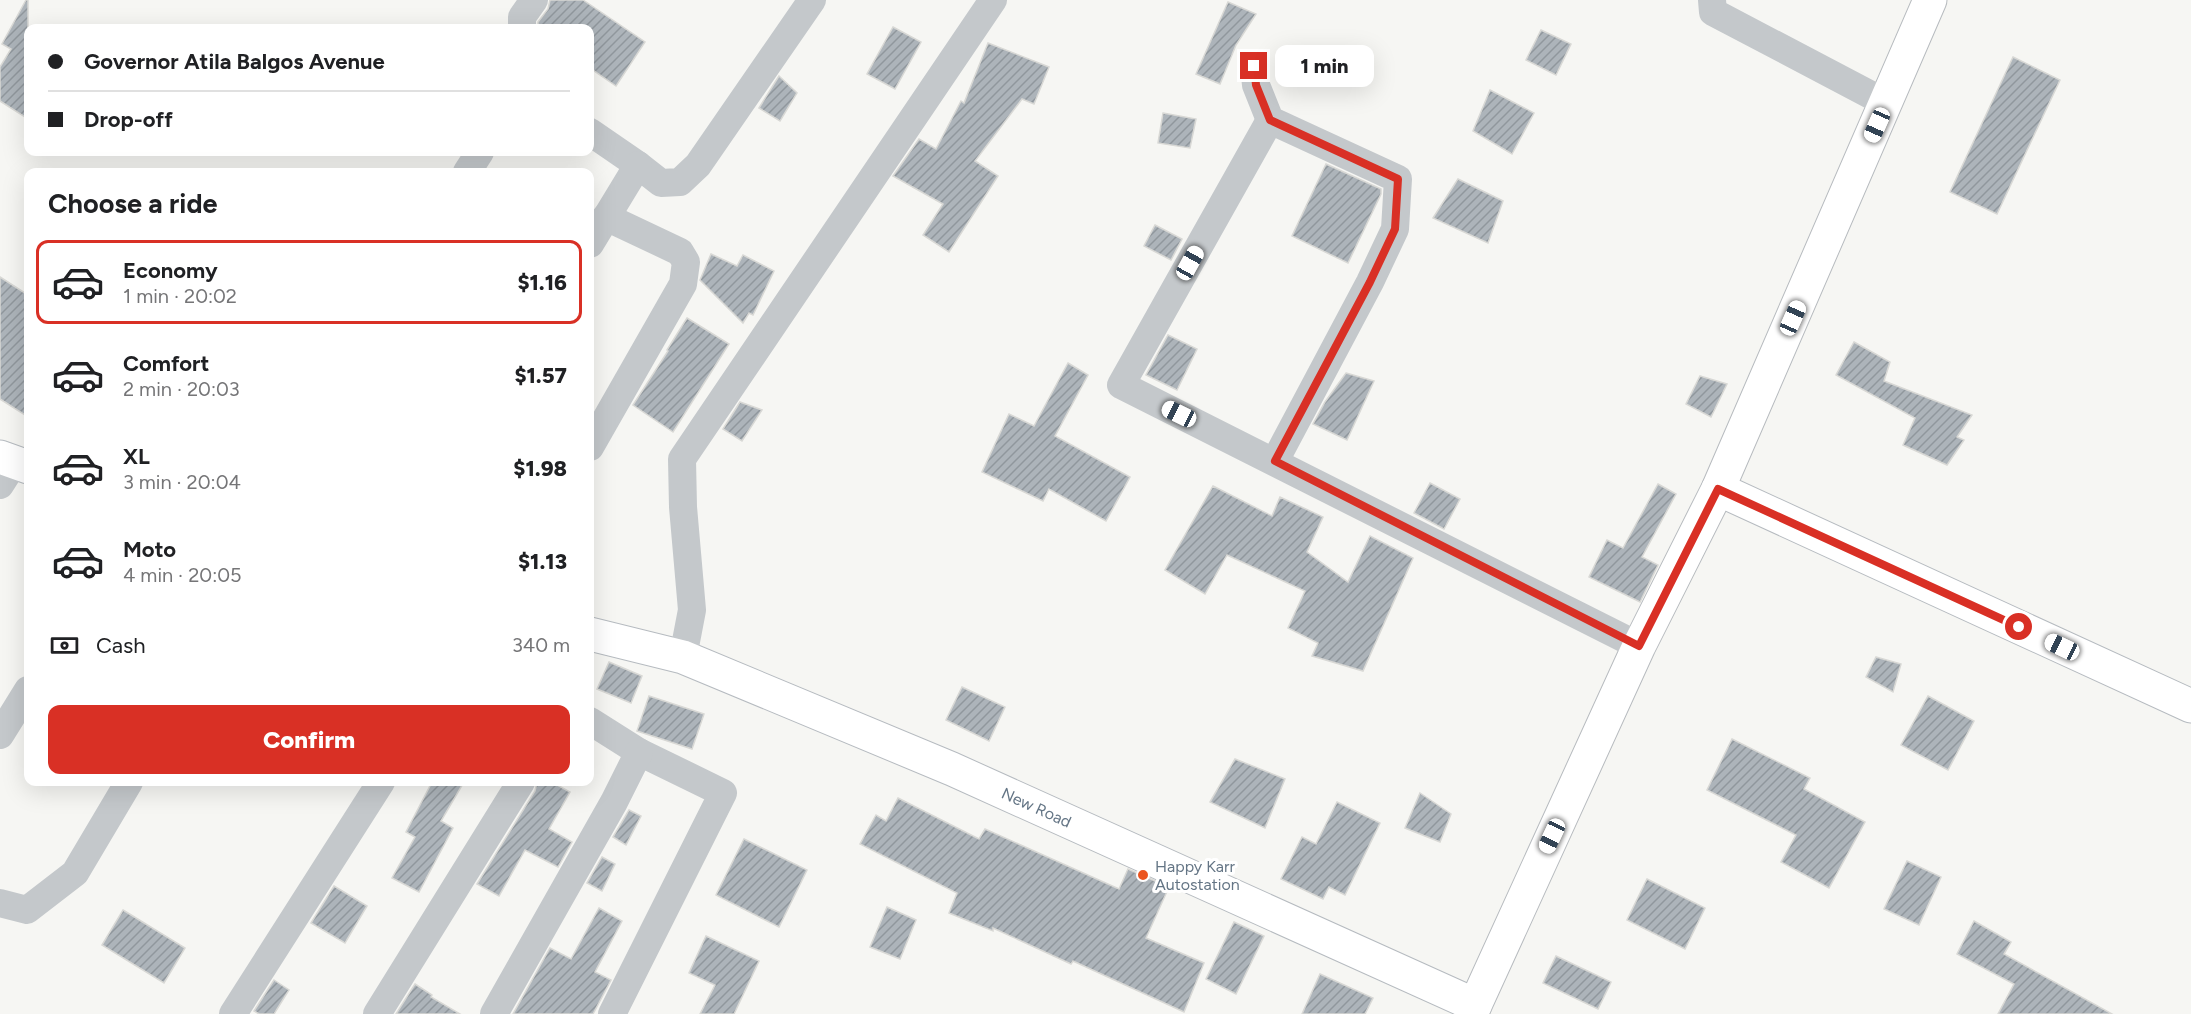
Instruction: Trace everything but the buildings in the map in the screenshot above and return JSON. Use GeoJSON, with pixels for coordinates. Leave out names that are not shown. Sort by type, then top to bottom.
{"type":"FeatureCollection","features":[{"type":"Feature","properties":{"kind":"main road"},"geometry":{"type":"LineString","coordinates":[[1480,1011],[1639,646],[1718,489],[1930,0]]}},
{"type":"Feature","properties":{"kind":"main road"},"geometry":{"type":"LineString","coordinates":[[1718,489],[2191,706]]}},
{"type":"Feature","properties":{"kind":"main road","name":"New Road"},"geometry":{"type":"LineString","coordinates":[[594,641],[683,657],[952,769],[1480,1011]]}},
{"type":"Feature","properties":{"kind":"street"},"geometry":{"type":"LineString","coordinates":[[522,24],[522,17],[534,0]]}},
{"type":"Feature","properties":{"kind":"street"},"geometry":{"type":"LineString","coordinates":[[594,135],[661,183],[680,182],[698,165],[812,0]]}},
{"type":"Feature","properties":{"kind":"street"},"geometry":{"type":"LineString","coordinates":[[683,657],[692,610],[683,507],[682,459],[993,0]]}},
{"type":"Feature","properties":{"kind":"street"},"geometry":{"type":"LineString","coordinates":[[1712,0],[1713,12],[1886,103]]}},
{"type":"Feature","properties":{"kind":"street"},"geometry":{"type":"LineString","coordinates":[[1254,66],[1256,85],[1270,120],[1398,179],[1395,229],[1370,282],[1275,461]]}},
{"type":"Feature","properties":{"kind":"street"},"geometry":{"type":"LineString","coordinates":[[1270,120],[1121,385],[1639,646]]}},
{"type":"Feature","properties":{"kind":"street"},"geometry":{"type":"LineString","coordinates":[[594,237],[638,165]]}},
{"type":"Feature","properties":{"kind":"street"},"geometry":{"type":"LineString","coordinates":[[594,440],[683,284],[686,262],[680,252],[606,217]]}},
{"type":"Feature","properties":{"kind":"street"},"geometry":{"type":"LineString","coordinates":[[0,735],[24,696]]}},
{"type":"Feature","properties":{"kind":"street"},"geometry":{"type":"LineString","coordinates":[[594,724],[639,752],[723,793],[612,1014]]}},
{"type":"Feature","properties":{"kind":"street"},"geometry":{"type":"LineString","coordinates":[[494,1014],[614,802],[639,752]]}},
{"type":"Feature","properties":{"kind":"street"},"geometry":{"type":"LineString","coordinates":[[0,903],[27,910],[75,873],[127,786]]}},
{"type":"Feature","properties":{"kind":"street"},"geometry":{"type":"LineString","coordinates":[[233,1014],[378,786]]}},
{"type":"Feature","properties":{"kind":"street"},"geometry":{"type":"LineString","coordinates":[[377,1014],[519,786]]}},
{"type":"Feature","properties":{"kind":"place","name":"Happy Karr Autostation"},"geometry":{"type":"Point","coordinates":[1143,875]}},
{"type":"Feature","properties":{"kind":"route"},"geometry":{"type":"LineString","coordinates":[[1254,66],[1256,85],[1270,120],[1398,179],[1395,229],[1370,282],[1275,461],[1639,646],[1718,489],[2019,627]]}}]}
